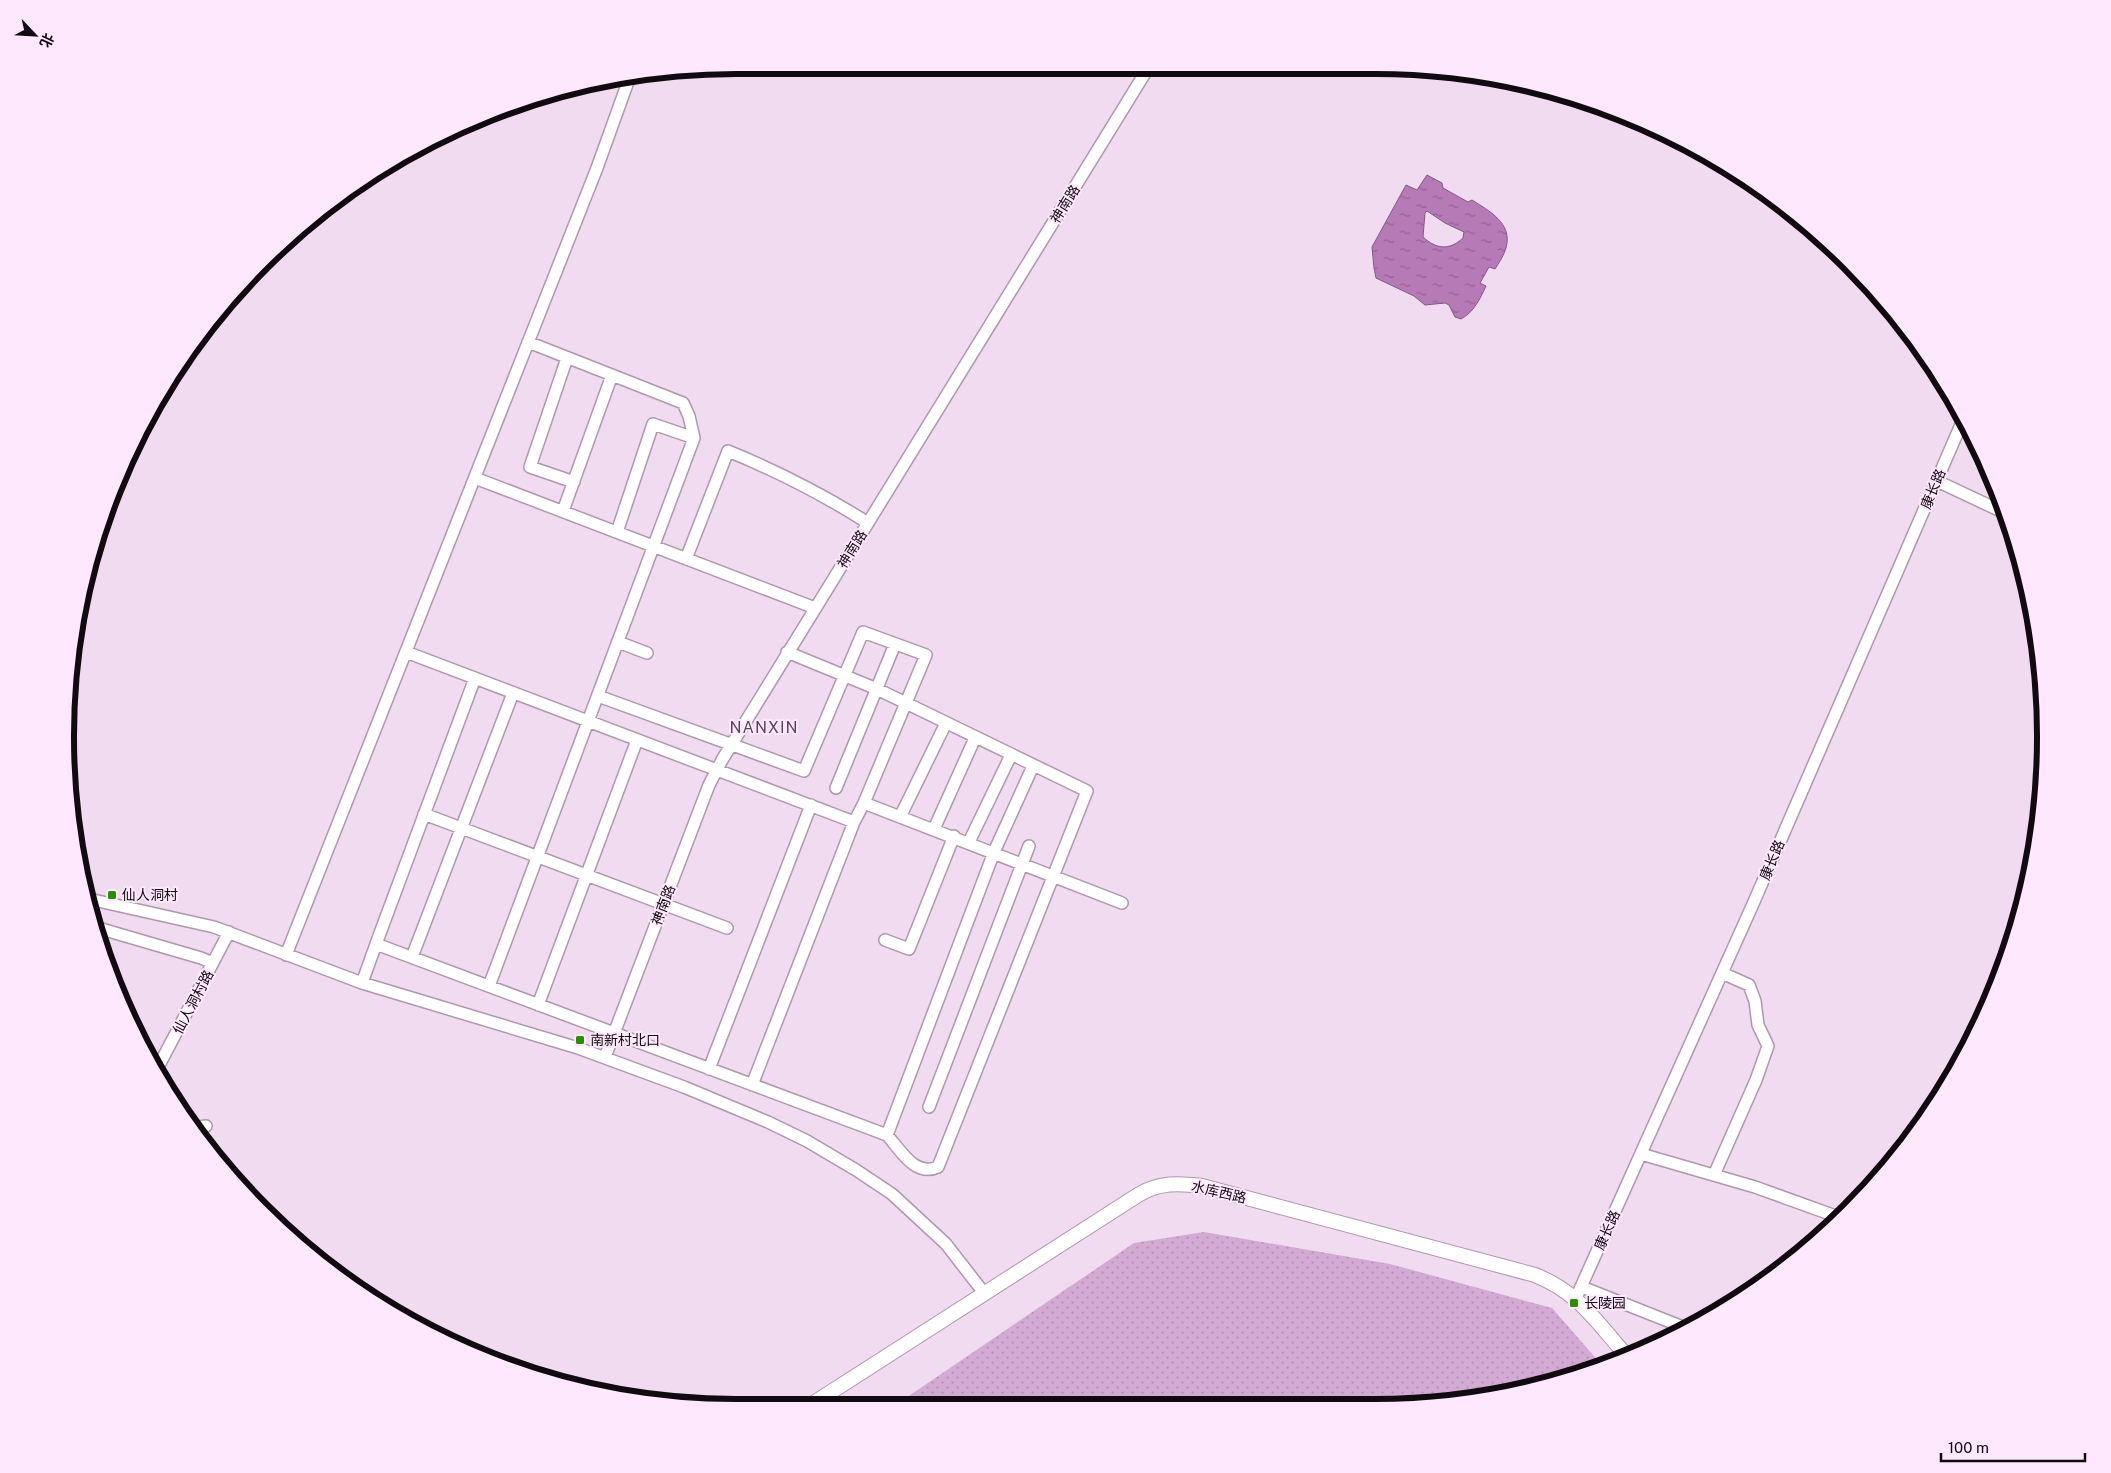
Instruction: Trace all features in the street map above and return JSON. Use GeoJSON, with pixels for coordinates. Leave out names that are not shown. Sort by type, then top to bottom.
{"type":"FeatureCollection","features":[{"type":"Feature","properties":{"kind":"main road","name":"水库西路"},"geometry":{"type":"LineString","coordinates":[[820,1399],[1143,1192],[1163,1185],[1182,1183],[1202,1186],[1549,1280],[1579,1292],[1623,1351]]}},
{"type":"Feature","properties":{"kind":"street","name":"神南路"},"geometry":{"type":"LineString","coordinates":[[604,1057],[709,785],[717,770],[787,652],[1144,74]]}},
{"type":"Feature","properties":{"kind":"street"},"geometry":{"type":"LineString","coordinates":[[286,955],[597,168],[628,83]]}},
{"type":"Feature","properties":{"kind":"street"},"geometry":{"type":"LineString","coordinates":[[489,986],[694,438],[689,416],[683,403],[528,342]]}},
{"type":"Feature","properties":{"kind":"street"},"geometry":{"type":"LineString","coordinates":[[567,358],[530,467],[574,482]]}},
{"type":"Feature","properties":{"kind":"street"},"geometry":{"type":"LineString","coordinates":[[563,512],[612,375]]}},
{"type":"Feature","properties":{"kind":"street"},"geometry":{"type":"LineString","coordinates":[[617,532],[653,424],[694,438]]}},
{"type":"Feature","properties":{"kind":"street","name":"康长路"},"geometry":{"type":"LineString","coordinates":[[1579,1292],[1722,972],[1960,427]]}},
{"type":"Feature","properties":{"kind":"street"},"geometry":{"type":"LineString","coordinates":[[686,558],[728,451],[756,462],[806,487],[868,523]]}},
{"type":"Feature","properties":{"kind":"street"},"geometry":{"type":"LineString","coordinates":[[475,478],[815,608]]}},
{"type":"Feature","properties":{"kind":"street"},"geometry":{"type":"LineString","coordinates":[[1937,481],[1997,509]]}},
{"type":"Feature","properties":{"kind":"street"},"geometry":{"type":"LineString","coordinates":[[598,696],[804,771],[863,632],[926,655],[864,803],[854,822],[752,1085]]}},
{"type":"Feature","properties":{"kind":"street"},"geometry":{"type":"LineString","coordinates":[[618,642],[647,653]]}},
{"type":"Feature","properties":{"kind":"street"},"geometry":{"type":"LineString","coordinates":[[836,788],[895,644]]}},
{"type":"Feature","properties":{"kind":"street"},"geometry":{"type":"LineString","coordinates":[[406,652],[854,822]]}},
{"type":"Feature","properties":{"kind":"street"},"geometry":{"type":"LineString","coordinates":[[376,944],[887,1135],[917,1169],[928,1171],[938,1167],[1087,791],[877,689],[787,652]]}},
{"type":"Feature","properties":{"kind":"street"},"geometry":{"type":"LineString","coordinates":[[362,983],[475,678]]}},
{"type":"Feature","properties":{"kind":"street"},"geometry":{"type":"LineString","coordinates":[[412,957],[513,693]]}},
{"type":"Feature","properties":{"kind":"street"},"geometry":{"type":"LineString","coordinates":[[900,817],[946,723]]}},
{"type":"Feature","properties":{"kind":"street"},"geometry":{"type":"LineString","coordinates":[[934,829],[976,738]]}},
{"type":"Feature","properties":{"kind":"street"},"geometry":{"type":"LineString","coordinates":[[538,1005],[637,740]]}},
{"type":"Feature","properties":{"kind":"street"},"geometry":{"type":"LineString","coordinates":[[969,842],[1011,755]]}},
{"type":"Feature","properties":{"kind":"street"},"geometry":{"type":"LineString","coordinates":[[887,1135],[994,852],[1033,766]]}},
{"type":"Feature","properties":{"kind":"street"},"geometry":{"type":"LineString","coordinates":[[864,803],[954,836],[1122,903]]}},
{"type":"Feature","properties":{"kind":"street"},"geometry":{"type":"LineString","coordinates":[[709,1069],[811,805]]}},
{"type":"Feature","properties":{"kind":"street"},"geometry":{"type":"LineString","coordinates":[[424,814],[727,928]]}},
{"type":"Feature","properties":{"kind":"street"},"geometry":{"type":"LineString","coordinates":[[885,940],[909,948],[954,836]]}},
{"type":"Feature","properties":{"kind":"street"},"geometry":{"type":"LineString","coordinates":[[929,1107],[1030,846]]}},
{"type":"Feature","properties":{"kind":"street"},"geometry":{"type":"LineString","coordinates":[[94,900],[163,914],[229,932],[362,983],[413,1000],[539,1035],[604,1057],[684,1087],[768,1122],[807,1141],[892,1194],[946,1244],[984,1294]]}},
{"type":"Feature","properties":{"kind":"street"},"geometry":{"type":"LineString","coordinates":[[103,929],[213,963]]}},
{"type":"Feature","properties":{"kind":"street","name":"仙人洞村路"},"geometry":{"type":"LineString","coordinates":[[160,1063],[229,932]]}},
{"type":"Feature","properties":{"kind":"street"},"geometry":{"type":"LineString","coordinates":[[1714,1175],[1756,1080],[1768,1046],[1758,1025],[1755,1001],[1749,985],[1722,972]]}},
{"type":"Feature","properties":{"kind":"street"},"geometry":{"type":"LineString","coordinates":[[1641,1154],[1755,1187],[1832,1215]]}},
{"type":"Feature","properties":{"kind":"street"},"geometry":{"type":"LineString","coordinates":[[1579,1292],[1678,1326]]}},
{"type":"Feature","properties":{"kind":"shaded area"},"geometry":{"type":"Polygon","coordinates":[[[1204,1232],[1390,1264],[1552,1308],[1598,1360],[1546,1377],[1504,1387],[1418,1398],[904,1399],[1134,1243],[1204,1232]]]}},
{"type":"Feature","properties":{"kind":"water"},"geometry":{"type":"Polygon","coordinates":[[[1427,175],[1442,183],[1443,188],[1468,202],[1472,200],[1492,213],[1503,225],[1506,232],[1506,248],[1503,256],[1495,269],[1489,267],[1480,283],[1486,286],[1481,296],[1473,309],[1461,319],[1455,317],[1449,305],[1445,303],[1425,305],[1414,296],[1376,278],[1372,247],[1406,185],[1417,190],[1427,175]],[[1427,211],[1425,213],[1423,237],[1433,244],[1443,247],[1453,245],[1463,238],[1464,232],[1445,223],[1427,211]]]}},
{"type":"Feature","properties":{"kind":"place","name":"仙人洞村"},"geometry":{"type":"Point","coordinates":[112,895]}},
{"type":"Feature","properties":{"kind":"place","name":"南新村北口"},"geometry":{"type":"Point","coordinates":[580,1040]}},
{"type":"Feature","properties":{"kind":"place","name":"长陵园"},"geometry":{"type":"Point","coordinates":[1574,1303]}},
{"type":"Feature","properties":{"kind":"district","name":"NANXIN"},"geometry":{"type":"Point","coordinates":[764,727]}}]}
